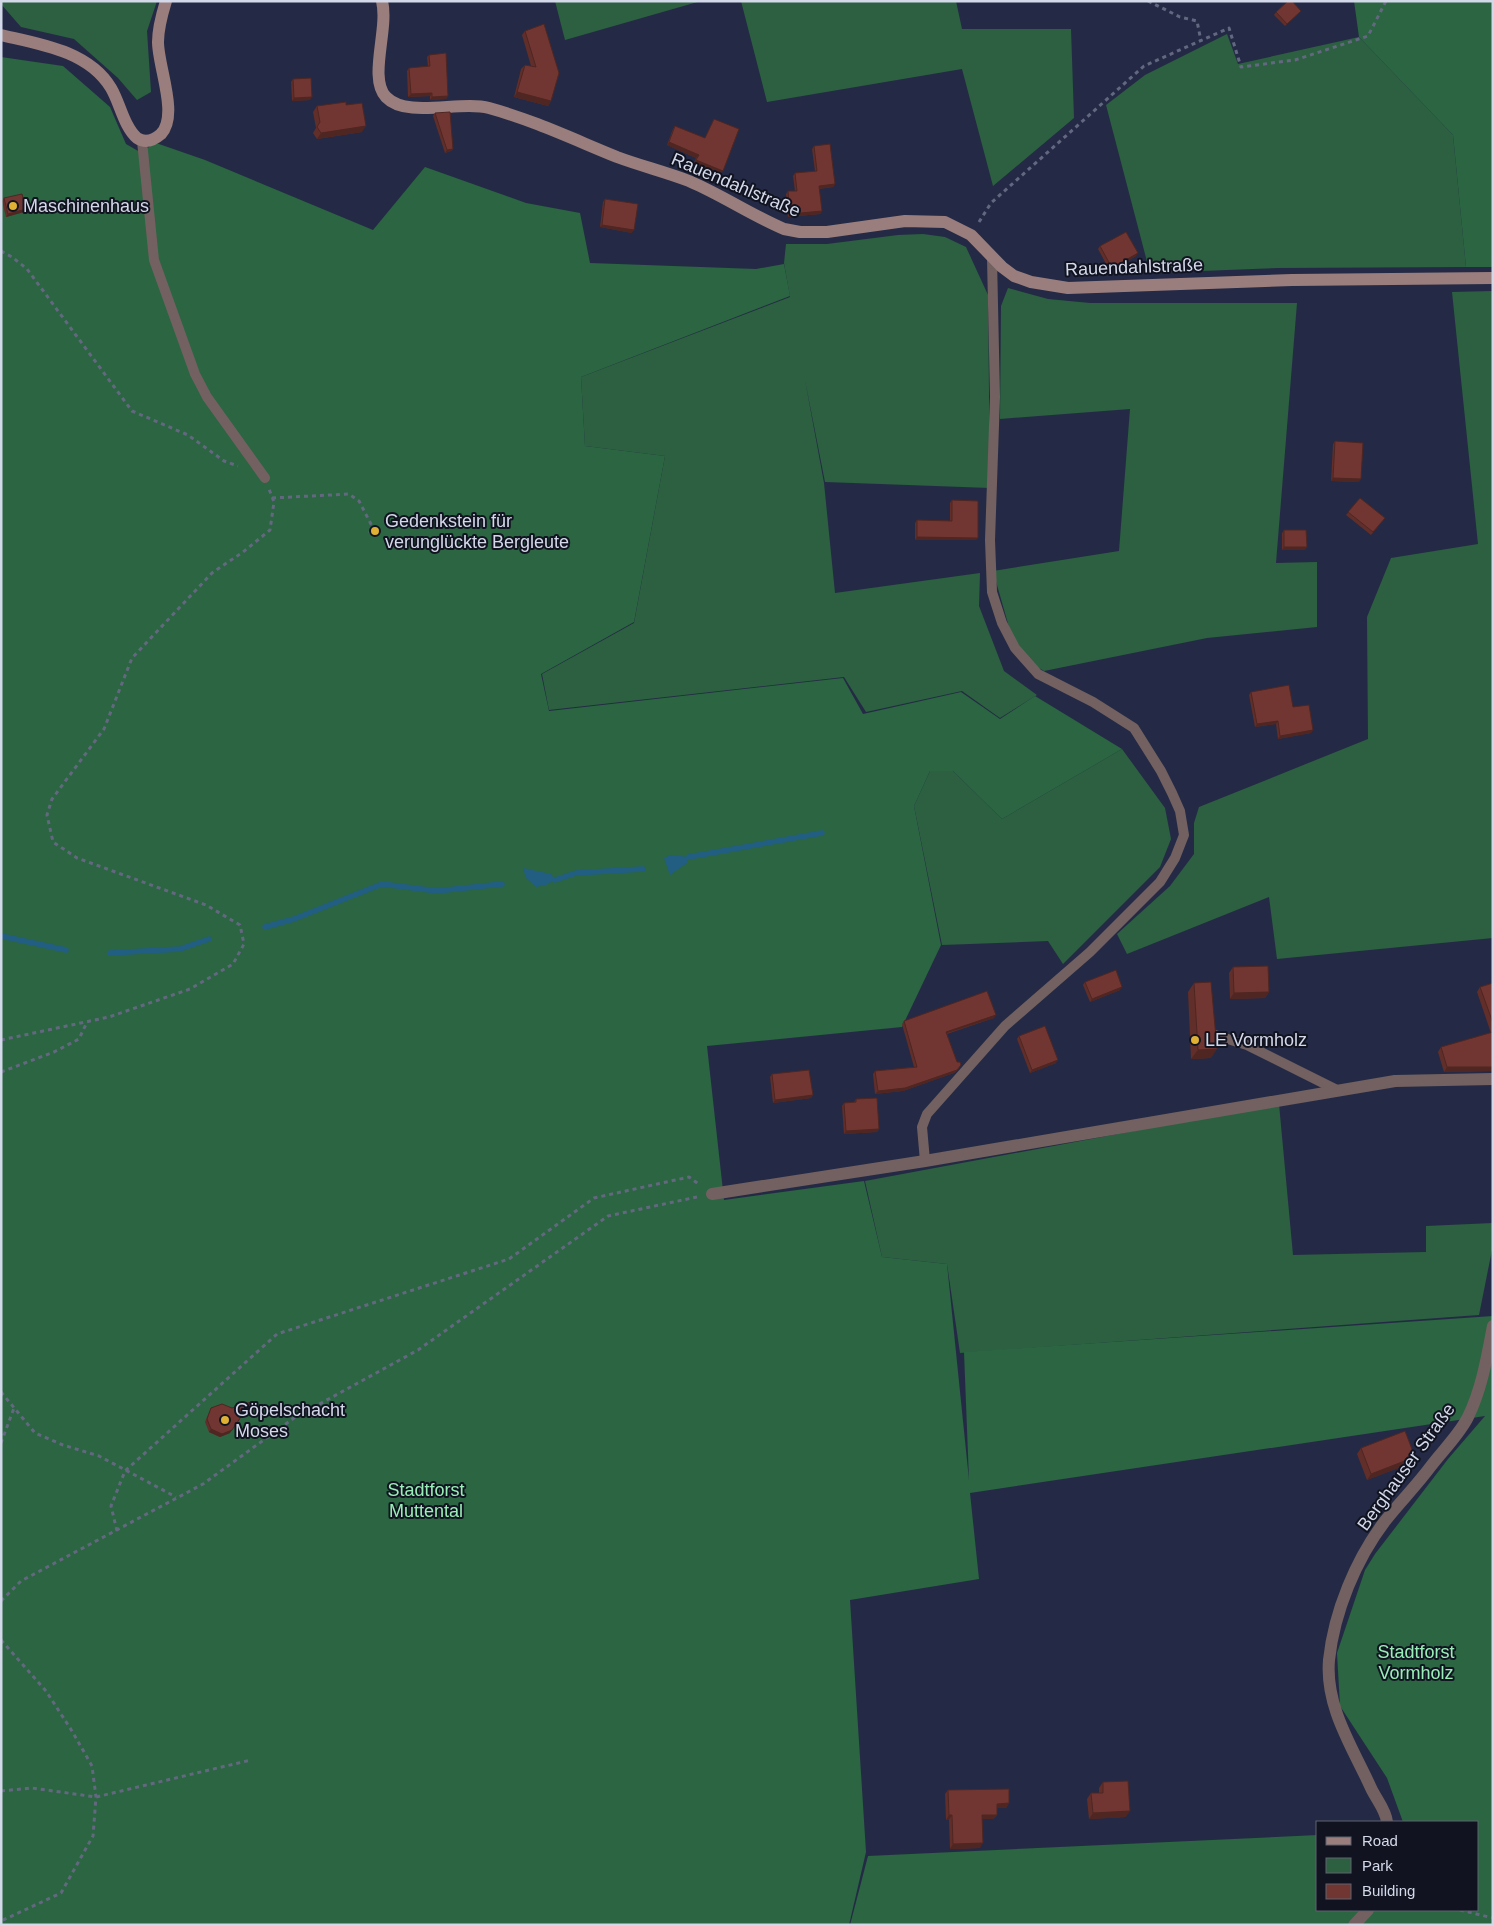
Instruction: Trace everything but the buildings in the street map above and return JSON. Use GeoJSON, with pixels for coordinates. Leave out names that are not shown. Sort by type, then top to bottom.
{"type":"FeatureCollection","features":[{"type":"Feature","properties":{"kind":"street"},"geometry":{"type":"LineString","coordinates":[[1,35],[47,46],[90,65],[101,74],[111,88],[131,131],[142,141],[149,141],[162,132],[169,117],[158,42],[166,1]]}},
{"type":"Feature","properties":{"kind":"street","name":"Rauendahlstraße"},"geometry":{"type":"LineString","coordinates":[[382,1],[385,22],[378,81],[384,96],[400,106],[416,108],[469,105],[505,112],[619,158],[688,181],[772,224],[791,230],[827,232],[905,221],[930,220],[952,224],[971,235],[992,258],[1014,276],[1031,282],[1068,288],[1292,280],[1493,278]]}},
{"type":"Feature","properties":{"kind":"street"},"geometry":{"type":"LineString","coordinates":[[712,1194],[925,1161],[1395,1081],[1493,1079]]}},
{"type":"Feature","properties":{"kind":"street","name":"Berghauser Straße"},"geometry":{"type":"LineString","coordinates":[[1387,1821],[1362,1766],[1344,1735],[1331,1693],[1329,1661],[1335,1629],[1344,1595],[1360,1562],[1384,1522],[1420,1480],[1468,1418],[1483,1378],[1493,1326]]}},
{"type":"Feature","properties":{"kind":"street"},"geometry":{"type":"LineString","coordinates":[[1354,1925],[1367,1911]]}},
{"type":"Feature","properties":{"kind":"lane"},"geometry":{"type":"LineString","coordinates":[[142,141],[154,260],[195,374],[207,397],[265,478]]}},
{"type":"Feature","properties":{"kind":"lane"},"geometry":{"type":"LineString","coordinates":[[925,1161],[922,1126],[927,1114],[1005,1026],[1090,952],[1140,904],[1169,870],[1182,844],[1184,835],[1180,811],[1172,793],[1161,771],[1134,728],[1093,702],[1038,674],[1015,648],[1002,623],[992,592],[990,540],[995,397],[992,258]]}},
{"type":"Feature","properties":{"kind":"lane"},"geometry":{"type":"LineString","coordinates":[[1215,1035],[1248,1045],[1337,1090]]}},
{"type":"Feature","properties":{"kind":"path"},"geometry":{"type":"LineString","coordinates":[[1148,1],[1180,17],[1197,21],[1201,41]]}},
{"type":"Feature","properties":{"kind":"path"},"geometry":{"type":"LineString","coordinates":[[971,235],[991,203],[1144,66],[1229,28],[1241,67],[1295,60],[1368,36],[1386,1]]}},
{"type":"Feature","properties":{"kind":"path"},"geometry":{"type":"LineString","coordinates":[[1,251],[27,269],[132,411],[188,435],[224,461],[265,478],[272,498],[270,530],[243,552],[212,573],[132,658],[104,729],[52,799],[47,815],[53,842],[77,858],[206,905],[240,925],[244,944],[233,964],[190,989],[88,1022],[1,1040]]}},
{"type":"Feature","properties":{"kind":"path"},"geometry":{"type":"LineString","coordinates":[[272,498],[349,494],[359,500],[373,528]]}},
{"type":"Feature","properties":{"kind":"path"},"geometry":{"type":"LineString","coordinates":[[1,1072],[54,1052],[79,1039],[88,1022]]}},
{"type":"Feature","properties":{"kind":"path"},"geometry":{"type":"LineString","coordinates":[[118,1531],[111,1506],[125,1471],[277,1334],[509,1259],[594,1198],[689,1177],[712,1194]]}},
{"type":"Feature","properties":{"kind":"path"},"geometry":{"type":"LineString","coordinates":[[1,1600],[21,1581],[118,1531],[176,1497],[204,1484],[294,1418],[418,1350],[608,1216],[712,1194]]}},
{"type":"Feature","properties":{"kind":"path"},"geometry":{"type":"LineString","coordinates":[[1,1392],[36,1433],[62,1445],[99,1456],[176,1497]]}},
{"type":"Feature","properties":{"kind":"path"},"geometry":{"type":"LineString","coordinates":[[1,1443],[14,1407]]}},
{"type":"Feature","properties":{"kind":"path"},"geometry":{"type":"LineString","coordinates":[[1,1640],[46,1691],[72,1731],[92,1766],[96,1797],[93,1836],[61,1893],[1,1921]]}},
{"type":"Feature","properties":{"kind":"path"},"geometry":{"type":"LineString","coordinates":[[1,1791],[32,1788],[96,1797],[251,1760]]}},
{"type":"Feature","properties":{"kind":"path"},"geometry":{"type":"LineString","coordinates":[[1464,1911],[1493,1918]]}},
{"type":"Feature","properties":{"kind":"green space"},"geometry":{"type":"Polygon","coordinates":[[[1,1],[157,1],[147,31],[151,92],[137,100],[118,78],[74,39],[21,27],[1,4],[1,1]]]}},
{"type":"Feature","properties":{"kind":"green space"},"geometry":{"type":"Polygon","coordinates":[[[555,1],[701,1],[565,40],[555,1]]]}},
{"type":"Feature","properties":{"kind":"green space"},"geometry":{"type":"Polygon","coordinates":[[[741,1],[956,1],[962,29],[1071,29],[1074,118],[993,186],[962,69],[767,102],[741,1]]]}},
{"type":"Feature","properties":{"kind":"green space"},"geometry":{"type":"Polygon","coordinates":[[[1354,1],[1493,1],[1493,267],[1466,267],[1453,135],[1359,37],[1354,1]]]}},
{"type":"Feature","properties":{"kind":"green space"},"geometry":{"type":"Polygon","coordinates":[[[1227,34],[1238,64],[1359,37],[1453,135],[1466,267],[1278,268],[1150,273],[1106,105],[1145,75],[1227,34]]]}},
{"type":"Feature","properties":{"kind":"green space","name":"Stadtforst Muttental"},"geometry":{"type":"Polygon","coordinates":[[[1,57],[63,66],[110,107],[126,144],[140,152],[156,143],[205,160],[373,230],[425,167],[526,203],[580,213],[590,263],[756,269],[784,264],[790,296],[581,377],[585,446],[665,456],[634,622],[541,674],[549,711],[843,678],[863,714],[961,692],[1000,719],[1035,696],[1122,749],[1002,819],[953,771],[930,771],[914,806],[941,945],[902,1027],[707,1046],[724,1200],[864,1181],[882,1257],[947,1264],[969,1480],[964,1352],[1493,1316],[1493,1925],[850,1925],[868,1856],[1316,1835],[1316,1911],[1479,1911],[1479,1821],[1403,1821],[1387,1778],[1340,1706],[1337,1653],[1365,1570],[1375,1554],[1448,1459],[1485,1416],[970,1493],[979,1579],[850,1600],[866,1852],[849,1925],[1,1925],[1,57]]]}},
{"type":"Feature","properties":{"kind":"green space"},"geometry":{"type":"Polygon","coordinates":[[[923,234],[945,237],[966,247],[988,295],[990,488],[825,482],[805,380],[824,483],[835,593],[980,573],[979,606],[1004,671],[1037,695],[1000,718],[962,691],[866,712],[844,677],[549,710],[542,674],[634,623],[665,456],[585,446],[581,377],[790,297],[784,263],[786,244],[827,244],[898,235],[923,234]]]}},
{"type":"Feature","properties":{"kind":"green space"},"geometry":{"type":"Polygon","coordinates":[[[1008,288],[1048,299],[1090,303],[1297,303],[1276,563],[1317,562],[1317,627],[1207,638],[1044,671],[1017,655],[993,571],[1119,551],[1130,409],[1000,419],[1001,306],[1008,288]]]}},
{"type":"Feature","properties":{"kind":"green space"},"geometry":{"type":"Polygon","coordinates":[[[1493,291],[1493,938],[1277,959],[1269,897],[1127,954],[1117,934],[1170,886],[1194,854],[1194,823],[1199,807],[1368,739],[1367,617],[1391,558],[1478,544],[1452,292],[1493,291]]]}},
{"type":"Feature","properties":{"kind":"green space"},"geometry":{"type":"Polygon","coordinates":[[[1122,749],[1165,808],[1171,839],[1160,867],[1063,964],[1048,941],[942,945],[914,806],[930,771],[953,771],[1002,819],[1122,749]]]}},
{"type":"Feature","properties":{"kind":"green space"},"geometry":{"type":"Polygon","coordinates":[[[1279,1104],[1293,1255],[1426,1252],[1426,1226],[1493,1223],[1493,1245],[1479,1315],[960,1353],[947,1264],[882,1257],[865,1181],[1279,1104]]]}},
{"type":"Feature","properties":{"kind":"water"},"geometry":{"type":"Polygon","coordinates":[[[671,855],[689,857],[687,863],[670,875],[664,858],[671,855]]]}},
{"type":"Feature","properties":{"kind":"water"},"geometry":{"type":"Polygon","coordinates":[[[523,868],[551,874],[555,880],[546,885],[536,887],[526,878],[523,868]]]}},
{"type":"Feature","properties":{"kind":"waterway"},"geometry":{"type":"LineString","coordinates":[[689,857],[822,833]]}},
{"type":"Feature","properties":{"kind":"waterway"},"geometry":{"type":"LineString","coordinates":[[555,880],[576,873],[643,869]]}},
{"type":"Feature","properties":{"kind":"waterway"},"geometry":{"type":"LineString","coordinates":[[265,927],[294,919],[382,884],[437,891],[502,884]]}},
{"type":"Feature","properties":{"kind":"waterway"},"geometry":{"type":"LineString","coordinates":[[1,936],[66,950]]}},
{"type":"Feature","properties":{"kind":"waterway"},"geometry":{"type":"LineString","coordinates":[[110,953],[180,949],[209,939]]}},
{"type":"Feature","properties":{"kind":"place","name":"Maschinenhaus"},"geometry":{"type":"Point","coordinates":[13,206]}},
{"type":"Feature","properties":{"kind":"place","name":"Gedenkstein für verunglückte Bergleute"},"geometry":{"type":"Point","coordinates":[375,531]}},
{"type":"Feature","properties":{"kind":"place","name":"LE Vormholz"},"geometry":{"type":"Point","coordinates":[1195,1040]}},
{"type":"Feature","properties":{"kind":"place","name":"Göpelschacht Moses"},"geometry":{"type":"Point","coordinates":[225,1420]}},
{"type":"Feature","properties":{"kind":"park label","name":"Stadtforst Vormholz"},"geometry":{"type":"Point","coordinates":[1416,1662]}}]}
